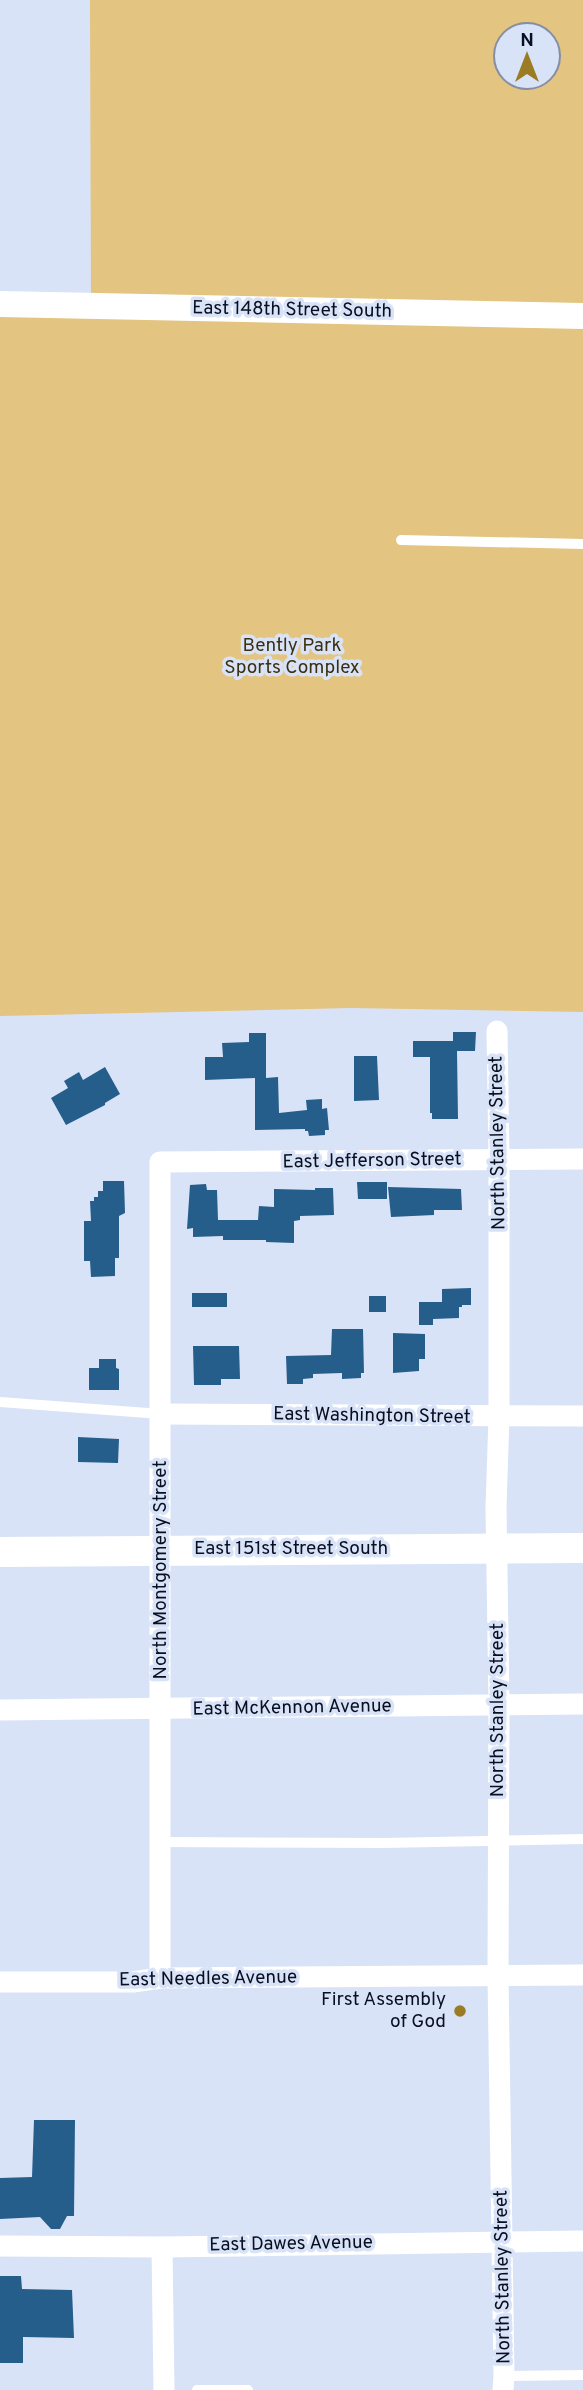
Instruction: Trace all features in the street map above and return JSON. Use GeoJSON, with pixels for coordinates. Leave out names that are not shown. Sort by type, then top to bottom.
{"type":"FeatureCollection","features":[{"type":"Feature","properties":{"kind":"main road","name":"East 151st Street South"},"geometry":{"type":"LineString","coordinates":[[0,1552],[583,1548]]}},
{"type":"Feature","properties":{"kind":"street","name":"East 148th Street South"},"geometry":{"type":"LineString","coordinates":[[0,304],[583,317]]}},
{"type":"Feature","properties":{"kind":"street","name":"North Stanley Street"},"geometry":{"type":"LineString","coordinates":[[497,1031],[498,1976],[503,2383]]}},
{"type":"Feature","properties":{"kind":"street","name":"East Jefferson Street"},"geometry":{"type":"LineString","coordinates":[[160,1162],[583,1159]]}},
{"type":"Feature","properties":{"kind":"street","name":"North Montgomery Street"},"geometry":{"type":"LineString","coordinates":[[160,1162],[160,1978]]}},
{"type":"Feature","properties":{"kind":"street","name":"East Washington Street"},"geometry":{"type":"LineString","coordinates":[[162,1414],[583,1416]]}},
{"type":"Feature","properties":{"kind":"street","name":"East McKennon Avenue"},"geometry":{"type":"LineString","coordinates":[[0,1710],[583,1704]]}},
{"type":"Feature","properties":{"kind":"street","name":"East Needles Avenue"},"geometry":{"type":"LineString","coordinates":[[0,1982],[583,1975]]}},
{"type":"Feature","properties":{"kind":"street","name":"East Dawes Avenue"},"geometry":{"type":"LineString","coordinates":[[0,2246],[163,2247],[583,2241]]}},
{"type":"Feature","properties":{"kind":"street"},"geometry":{"type":"LineString","coordinates":[[163,2247],[164,2390]]}},
{"type":"Feature","properties":{"kind":"lane"},"geometry":{"type":"LineString","coordinates":[[401,540],[583,544]]}},
{"type":"Feature","properties":{"kind":"lane"},"geometry":{"type":"LineString","coordinates":[[0,1402],[162,1414]]}},
{"type":"Feature","properties":{"kind":"lane"},"geometry":{"type":"LineString","coordinates":[[162,1842],[384,1843],[583,1839]]}},
{"type":"Feature","properties":{"kind":"lane"},"geometry":{"type":"LineString","coordinates":[[503,2383],[583,2375]]}},
{"type":"Feature","properties":{"kind":"lane"},"geometry":{"type":"LineString","coordinates":[[197,2390],[248,2390]]}},
{"type":"Feature","properties":{"kind":"green space","name":"Bently Park Sports Complex"},"geometry":{"type":"Polygon","coordinates":[[[90,0],[583,0],[583,1012],[351,1008],[0,1016],[0,304],[91,306],[90,0]]]}},
{"type":"Feature","properties":{"kind":"building"},"geometry":{"type":"Polygon","coordinates":[[[453,1032],[476,1032],[475,1051],[457,1051],[458,1119],[432,1119],[430,1057],[413,1057],[413,1041],[453,1041],[453,1032]]]}},
{"type":"Feature","properties":{"kind":"building"},"geometry":{"type":"Polygon","coordinates":[[[249,1033],[266,1033],[266,1078],[278,1077],[279,1113],[307,1110],[306,1100],[322,1099],[322,1109],[327,1108],[329,1130],[325,1130],[325,1135],[309,1136],[305,1129],[255,1130],[255,1078],[205,1080],[205,1057],[223,1057],[222,1043],[249,1042],[249,1033]]]}},
{"type":"Feature","properties":{"kind":"building"},"geometry":{"type":"Polygon","coordinates":[[[354,1056],[377,1056],[379,1100],[354,1101],[354,1056]]]}},
{"type":"Feature","properties":{"kind":"building"},"geometry":{"type":"Polygon","coordinates":[[[105,1067],[120,1094],[66,1125],[51,1098],[68,1088],[64,1081],[79,1072],[83,1080],[105,1067]]]}},
{"type":"Feature","properties":{"kind":"building"},"geometry":{"type":"Polygon","coordinates":[[[103,1181],[124,1181],[125,1213],[119,1216],[119,1258],[115,1258],[115,1276],[91,1277],[90,1261],[84,1261],[84,1221],[91,1221],[90,1201],[98,1197],[98,1191],[103,1191],[103,1181]]]}},
{"type":"Feature","properties":{"kind":"building"},"geometry":{"type":"Polygon","coordinates":[[[357,1182],[387,1182],[387,1199],[358,1199],[357,1182]]]}},
{"type":"Feature","properties":{"kind":"building"},"geometry":{"type":"Polygon","coordinates":[[[206,1184],[207,1190],[217,1190],[218,1220],[258,1220],[259,1206],[274,1207],[274,1189],[333,1188],[334,1215],[300,1216],[300,1220],[294,1221],[294,1243],[223,1240],[223,1236],[193,1237],[193,1228],[187,1229],[190,1185],[206,1184]]]}},
{"type":"Feature","properties":{"kind":"building"},"geometry":{"type":"Polygon","coordinates":[[[388,1187],[461,1189],[462,1210],[434,1210],[434,1215],[391,1217],[388,1187]]]}},
{"type":"Feature","properties":{"kind":"building"},"geometry":{"type":"Polygon","coordinates":[[[471,1288],[471,1305],[459,1307],[459,1318],[433,1319],[433,1325],[419,1325],[419,1302],[442,1302],[442,1289],[471,1288]]]}},
{"type":"Feature","properties":{"kind":"building"},"geometry":{"type":"Polygon","coordinates":[[[192,1293],[227,1293],[227,1307],[192,1307],[192,1293]]]}},
{"type":"Feature","properties":{"kind":"building"},"geometry":{"type":"Polygon","coordinates":[[[369,1296],[386,1296],[386,1312],[369,1312],[369,1296]]]}},
{"type":"Feature","properties":{"kind":"building"},"geometry":{"type":"Polygon","coordinates":[[[332,1329],[363,1329],[364,1373],[361,1373],[361,1378],[342,1379],[342,1373],[313,1374],[313,1378],[303,1379],[303,1384],[287,1384],[286,1356],[331,1355],[332,1329]]]}},
{"type":"Feature","properties":{"kind":"building"},"geometry":{"type":"Polygon","coordinates":[[[393,1333],[425,1334],[425,1359],[419,1359],[419,1371],[393,1373],[393,1333]]]}},
{"type":"Feature","properties":{"kind":"building"},"geometry":{"type":"Polygon","coordinates":[[[193,1346],[239,1346],[240,1379],[221,1379],[221,1385],[194,1385],[193,1346]]]}},
{"type":"Feature","properties":{"kind":"building"},"geometry":{"type":"Polygon","coordinates":[[[99,1359],[116,1359],[119,1390],[89,1390],[89,1368],[99,1368],[99,1359]]]}},
{"type":"Feature","properties":{"kind":"building"},"geometry":{"type":"Polygon","coordinates":[[[78,1437],[119,1439],[118,1463],[78,1462],[78,1437]]]}},
{"type":"Feature","properties":{"kind":"building"},"geometry":{"type":"Polygon","coordinates":[[[34,2120],[75,2120],[74,2216],[67,2216],[60,2229],[51,2229],[40,2217],[0,2219],[0,2178],[32,2177],[34,2120]]]}},
{"type":"Feature","properties":{"kind":"building"},"geometry":{"type":"Polygon","coordinates":[[[0,2276],[21,2276],[22,2289],[72,2290],[74,2338],[23,2337],[23,2363],[0,2363],[0,2276]]]}},
{"type":"Feature","properties":{"kind":"place","name":"First Assembly of God"},"geometry":{"type":"Point","coordinates":[460,2011]}}]}
